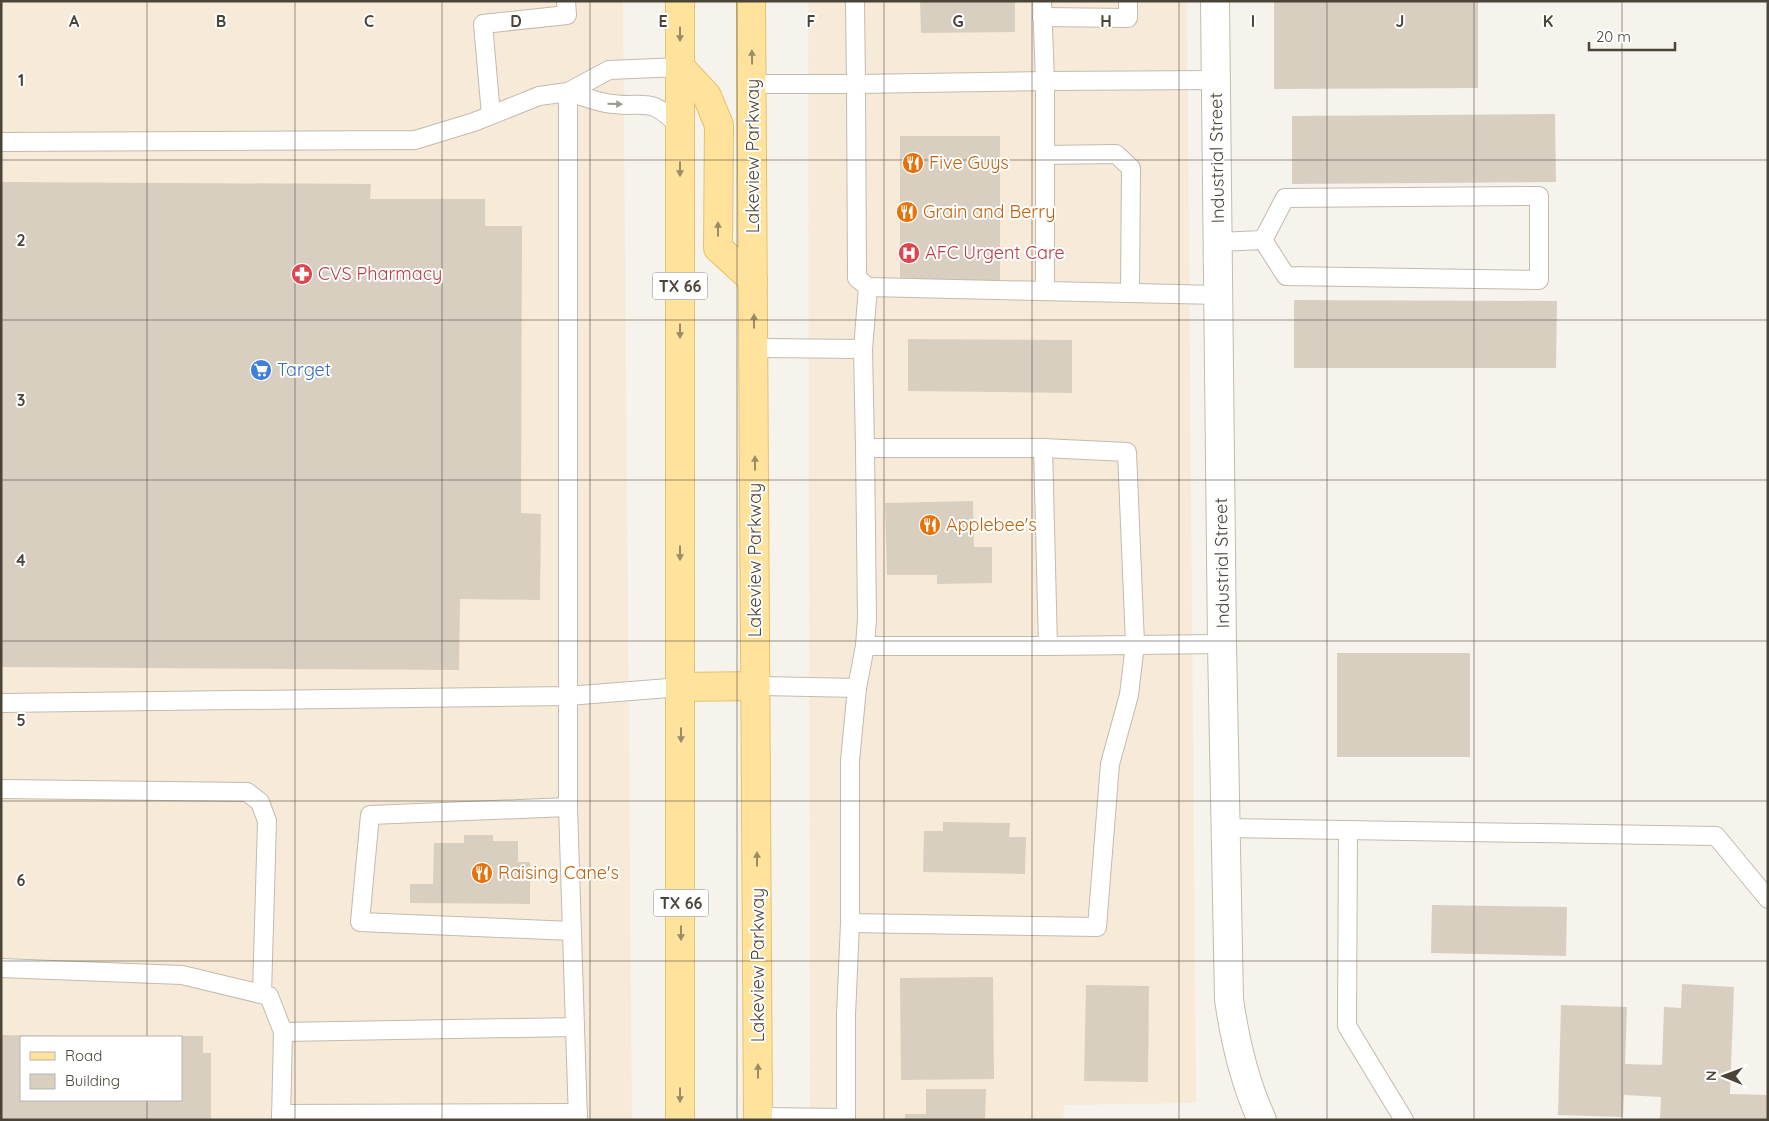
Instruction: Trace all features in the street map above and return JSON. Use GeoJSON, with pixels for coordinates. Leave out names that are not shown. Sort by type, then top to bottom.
{"type":"FeatureCollection","features":[{"type":"Feature","properties":{"kind":"main road","name":"TX 66"},"geometry":{"type":"LineString","coordinates":[[680,1],[680,1120]]}},
{"type":"Feature","properties":{"kind":"main road","name":"Lakeview Parkway"},"geometry":{"type":"LineString","coordinates":[[751,1],[758,1118]]}},
{"type":"Feature","properties":{"kind":"main road"},"geometry":{"type":"LineString","coordinates":[[680,67],[707,96],[718,125],[718,248],[753,280]]}},
{"type":"Feature","properties":{"kind":"main road"},"geometry":{"type":"LineString","coordinates":[[681,687],[756,686]]}},
{"type":"Feature","properties":{"kind":"street","name":"Industrial Street"},"geometry":{"type":"LineString","coordinates":[[1215,1],[1222,644],[1229,999],[1240,1062],[1251,1096],[1262,1120]]}},
{"type":"Feature","properties":{"kind":"lane"},"geometry":{"type":"LineString","coordinates":[[491,115],[483,24],[567,15],[566,1]]}},
{"type":"Feature","properties":{"kind":"lane"},"geometry":{"type":"LineString","coordinates":[[855,1],[857,278],[868,287],[1219,295]]}},
{"type":"Feature","properties":{"kind":"lane"},"geometry":{"type":"LineString","coordinates":[[1045,291],[1045,81],[1042,9],[1128,18],[1128,1]]}},
{"type":"Feature","properties":{"kind":"lane"},"geometry":{"type":"LineString","coordinates":[[1,142],[415,140],[491,115],[538,96],[568,92],[610,70],[680,67]]}},
{"type":"Feature","properties":{"kind":"lane"},"geometry":{"type":"LineString","coordinates":[[752,84],[1216,80]]}},
{"type":"Feature","properties":{"kind":"lane"},"geometry":{"type":"LineString","coordinates":[[568,92],[606,104],[650,105],[668,114],[680,128]]}},
{"type":"Feature","properties":{"kind":"lane"},"geometry":{"type":"LineString","coordinates":[[1,968],[182,975],[269,996],[283,1032],[281,1117],[578,1116],[568,807],[568,92]]}},
{"type":"Feature","properties":{"kind":"lane"},"geometry":{"type":"LineString","coordinates":[[1045,155],[1116,154],[1131,168],[1130,293]]}},
{"type":"Feature","properties":{"kind":"lane"},"geometry":{"type":"LineString","coordinates":[[1539,196],[1539,280],[1286,276],[1263,240],[1284,198],[1539,196]]}},
{"type":"Feature","properties":{"kind":"lane"},"geometry":{"type":"LineString","coordinates":[[1218,242],[1263,240]]}},
{"type":"Feature","properties":{"kind":"lane"},"geometry":{"type":"LineString","coordinates":[[758,1118],[846,1119],[846,1015],[850,923],[850,761],[857,688],[865,646],[867,619],[863,349],[868,287]]}},
{"type":"Feature","properties":{"kind":"lane"},"geometry":{"type":"LineString","coordinates":[[754,348],[863,349]]}},
{"type":"Feature","properties":{"kind":"lane"},"geometry":{"type":"LineString","coordinates":[[850,923],[1098,927],[1110,764],[1129,695],[1135,644],[1127,452],[1043,448],[865,448]]}},
{"type":"Feature","properties":{"kind":"lane"},"geometry":{"type":"LineString","coordinates":[[1043,448],[1048,646]]}},
{"type":"Feature","properties":{"kind":"lane"},"geometry":{"type":"LineString","coordinates":[[865,646],[1222,644]]}},
{"type":"Feature","properties":{"kind":"lane"},"geometry":{"type":"LineString","coordinates":[[756,686],[857,688]]}},
{"type":"Feature","properties":{"kind":"lane"},"geometry":{"type":"LineString","coordinates":[[1,703],[568,696],[681,687]]}},
{"type":"Feature","properties":{"kind":"lane"},"geometry":{"type":"LineString","coordinates":[[1,789],[247,792],[254,797],[260,802],[267,821],[262,994]]}},
{"type":"Feature","properties":{"kind":"lane"},"geometry":{"type":"LineString","coordinates":[[568,807],[370,814],[360,922],[572,931]]}},
{"type":"Feature","properties":{"kind":"lane"},"geometry":{"type":"LineString","coordinates":[[1226,828],[1716,836],[1768,899]]}},
{"type":"Feature","properties":{"kind":"lane"},"geometry":{"type":"LineString","coordinates":[[1348,831],[1347,1026],[1404,1120]]}},
{"type":"Feature","properties":{"kind":"lane"},"geometry":{"type":"LineString","coordinates":[[283,1032],[575,1027]]}},
{"type":"Feature","properties":{"kind":"shaded area"},"geometry":{"type":"Polygon","coordinates":[[[1,1],[623,1],[632,1120],[1,1120],[1,1]]]}},
{"type":"Feature","properties":{"kind":"shaded area"},"geometry":{"type":"Polygon","coordinates":[[[808,1],[1187,1],[1196,1103],[1064,1105],[1063,1120],[810,1120],[808,1]]]}},
{"type":"Feature","properties":{"kind":"building"},"geometry":{"type":"Polygon","coordinates":[[[920,1],[1015,1],[1015,32],[921,33],[920,1]]]}},
{"type":"Feature","properties":{"kind":"building"},"geometry":{"type":"Polygon","coordinates":[[[1274,1],[1478,1],[1478,88],[1274,89],[1274,1]]]}},
{"type":"Feature","properties":{"kind":"building"},"geometry":{"type":"Polygon","coordinates":[[[1555,114],[1556,182],[1292,184],[1292,116],[1555,114]]]}},
{"type":"Feature","properties":{"kind":"building"},"geometry":{"type":"Polygon","coordinates":[[[900,136],[1000,136],[1000,281],[900,281],[900,136]]]}},
{"type":"Feature","properties":{"kind":"building","name":"Target"},"geometry":{"type":"Polygon","coordinates":[[[1,182],[371,184],[370,199],[485,199],[485,226],[522,226],[521,513],[541,514],[540,600],[460,599],[459,670],[1,667],[1,182]]]}},
{"type":"Feature","properties":{"kind":"building"},"geometry":{"type":"Polygon","coordinates":[[[1294,300],[1557,301],[1556,368],[1294,368],[1294,300]]]}},
{"type":"Feature","properties":{"kind":"building"},"geometry":{"type":"Polygon","coordinates":[[[908,339],[1072,340],[1072,393],[908,391],[908,339]]]}},
{"type":"Feature","properties":{"kind":"building","name":"Applebee's"},"geometry":{"type":"Polygon","coordinates":[[[973,501],[974,547],[992,547],[992,583],[937,584],[937,575],[887,575],[885,503],[973,501]]]}},
{"type":"Feature","properties":{"kind":"building"},"geometry":{"type":"Polygon","coordinates":[[[1337,653],[1470,653],[1470,757],[1337,757],[1337,653]]]}},
{"type":"Feature","properties":{"kind":"building"},"geometry":{"type":"Polygon","coordinates":[[[943,822],[1010,823],[1009,837],[1026,837],[1025,874],[923,872],[924,831],[943,831],[943,822]]]}},
{"type":"Feature","properties":{"kind":"building","name":"Raising Cane's"},"geometry":{"type":"Polygon","coordinates":[[[464,835],[493,835],[493,841],[518,841],[518,862],[530,862],[530,904],[410,903],[410,884],[433,884],[434,843],[464,843],[464,835]]]}},
{"type":"Feature","properties":{"kind":"building"},"geometry":{"type":"Polygon","coordinates":[[[1432,905],[1567,907],[1566,956],[1431,953],[1432,905]]]}},
{"type":"Feature","properties":{"kind":"building"},"geometry":{"type":"Polygon","coordinates":[[[993,977],[994,1079],[901,1080],[900,978],[993,977]]]}},
{"type":"Feature","properties":{"kind":"building"},"geometry":{"type":"Polygon","coordinates":[[[1682,984],[1734,987],[1730,1094],[1768,1095],[1768,1120],[1660,1120],[1661,1097],[1624,1095],[1623,1117],[1558,1115],[1561,1005],[1627,1007],[1625,1064],[1662,1065],[1664,1007],[1681,1008],[1682,984]]]}},
{"type":"Feature","properties":{"kind":"building"},"geometry":{"type":"Polygon","coordinates":[[[1086,985],[1149,986],[1148,1082],[1084,1081],[1086,985]]]}},
{"type":"Feature","properties":{"kind":"building"},"geometry":{"type":"Polygon","coordinates":[[[1,1035],[67,1036],[20,1036],[20,1101],[182,1101],[182,1036],[203,1036],[203,1053],[211,1053],[211,1120],[1,1120],[1,1035]]]}},
{"type":"Feature","properties":{"kind":"building"},"geometry":{"type":"Polygon","coordinates":[[[926,1089],[986,1089],[985,1120],[905,1120],[905,1114],[926,1114],[926,1089]]]}},
{"type":"Feature","properties":{"kind":"place","name":"Five Guys"},"geometry":{"type":"Point","coordinates":[913,163]}},
{"type":"Feature","properties":{"kind":"place","name":"Grain and Berry"},"geometry":{"type":"Point","coordinates":[907,212]}},
{"type":"Feature","properties":{"kind":"place","name":"AFC Urgent Care"},"geometry":{"type":"Point","coordinates":[909,253]}},
{"type":"Feature","properties":{"kind":"place","name":"CVS Pharmacy"},"geometry":{"type":"Point","coordinates":[302,274]}},
{"type":"Feature","properties":{"kind":"place","name":"Target"},"geometry":{"type":"Point","coordinates":[261,370]}},
{"type":"Feature","properties":{"kind":"place","name":"Applebee's"},"geometry":{"type":"Point","coordinates":[930,525]}},
{"type":"Feature","properties":{"kind":"place","name":"Raising Cane's"},"geometry":{"type":"Point","coordinates":[482,873]}}]}
